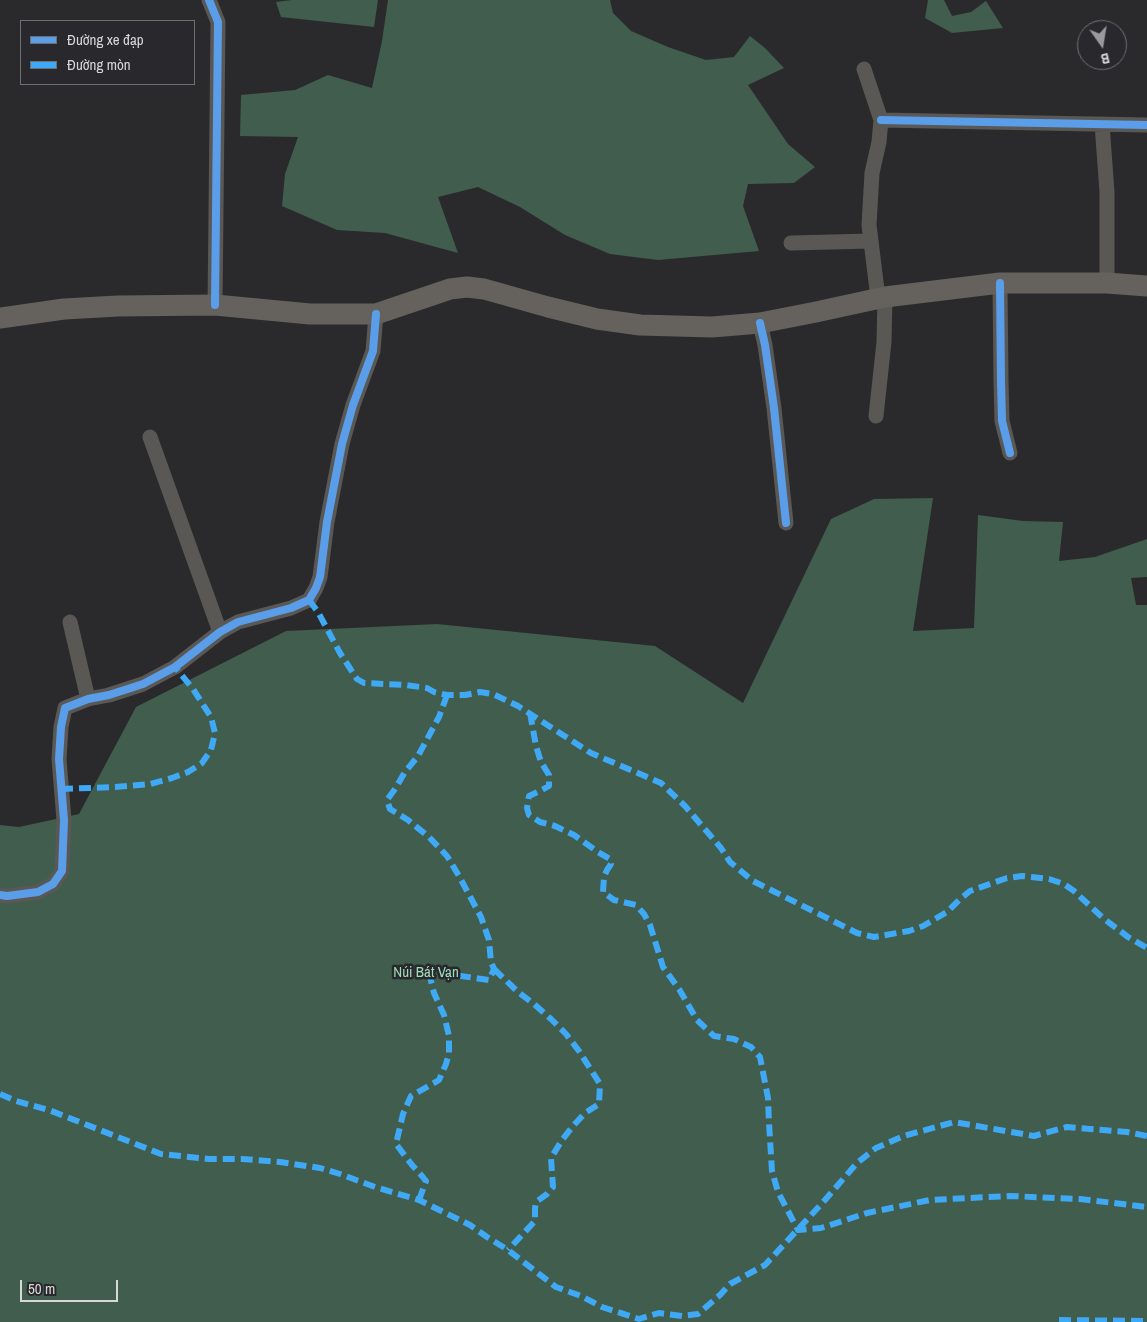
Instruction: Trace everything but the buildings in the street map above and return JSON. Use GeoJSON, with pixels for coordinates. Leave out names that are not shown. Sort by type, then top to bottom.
{"type":"FeatureCollection","features":[{"type":"Feature","properties":{"kind":"main road"},"geometry":{"type":"LineString","coordinates":[[0,318],[64,309],[118,306],[215,305],[310,314],[376,314],[450,290],[467,287],[484,288],[597,319],[640,325],[712,326],[760,323],[881,297],[1000,283],[1107,283],[1147,286]]}},
{"type":"Feature","properties":{"kind":"street"},"geometry":{"type":"LineString","coordinates":[[208,0],[218,22],[215,305]]}},
{"type":"Feature","properties":{"kind":"street"},"geometry":{"type":"LineString","coordinates":[[864,69],[881,120],[879,142],[872,173],[869,226],[881,297],[884,342],[876,416]]}},
{"type":"Feature","properties":{"kind":"street"},"geometry":{"type":"LineString","coordinates":[[881,120],[1147,125]]}},
{"type":"Feature","properties":{"kind":"street"},"geometry":{"type":"LineString","coordinates":[[1102,124],[1107,192],[1107,283]]}},
{"type":"Feature","properties":{"kind":"street"},"geometry":{"type":"LineString","coordinates":[[791,243],[871,241]]}},
{"type":"Feature","properties":{"kind":"street"},"geometry":{"type":"LineString","coordinates":[[1000,283],[1002,421],[1010,453]]}},
{"type":"Feature","properties":{"kind":"street"},"geometry":{"type":"LineString","coordinates":[[0,895],[7,896],[38,892],[53,884],[62,871],[64,820],[59,759],[61,726],[65,708],[88,699],[109,695],[143,684],[175,667],[220,632],[238,622],[291,608],[310,600],[320,577],[327,522],[342,444],[353,405],[373,351],[376,314]]}},
{"type":"Feature","properties":{"kind":"street"},"geometry":{"type":"LineString","coordinates":[[760,323],[765,345],[772,399],[786,524]]}},
{"type":"Feature","properties":{"kind":"street"},"geometry":{"type":"LineString","coordinates":[[150,438],[220,632]]}},
{"type":"Feature","properties":{"kind":"street"},"geometry":{"type":"LineString","coordinates":[[70,622],[88,699]]}},
{"type":"Feature","properties":{"kind":"green space"},"geometry":{"type":"Polygon","coordinates":[[[292,0],[378,0],[374,27],[281,17],[276,2],[292,0]]]}},
{"type":"Feature","properties":{"kind":"green space"},"geometry":{"type":"Polygon","coordinates":[[[388,0],[610,0],[613,13],[631,31],[668,47],[706,60],[734,57],[750,36],[765,48],[784,68],[748,85],[788,144],[815,167],[794,183],[748,184],[743,206],[759,251],[658,260],[610,254],[565,235],[520,207],[478,187],[438,197],[458,253],[385,233],[337,230],[282,206],[285,174],[298,137],[240,136],[241,95],[295,90],[328,75],[372,88],[388,0]]]}},
{"type":"Feature","properties":{"kind":"green space"},"geometry":{"type":"Polygon","coordinates":[[[928,0],[944,0],[952,16],[971,12],[986,1],[1003,28],[952,33],[925,18],[928,0]]]}},
{"type":"Feature","properties":{"kind":"green space","name":"Núi Bát Vạn"},"geometry":{"type":"Polygon","coordinates":[[[933,498],[913,631],[974,628],[978,515],[1023,521],[1063,522],[1059,561],[1095,557],[1147,539],[1147,577],[1131,578],[1136,605],[1147,605],[1147,1322],[0,1322],[0,825],[19,827],[79,814],[136,707],[286,631],[437,624],[655,646],[743,703],[831,519],[874,499],[933,498]]]}},
{"type":"Feature","properties":{"kind":"marked path"},"geometry":{"type":"LineString","coordinates":[[309,600],[357,679],[364,683],[427,688],[447,695],[465,695],[480,692],[493,694],[518,706],[591,753],[661,783],[685,806],[721,848],[730,862],[753,881],[857,933],[874,937],[909,931],[923,926],[947,912],[970,891],[1007,878],[1022,876],[1049,879],[1064,884],[1103,918],[1128,937],[1147,948]]}},
{"type":"Feature","properties":{"kind":"marked path"},"geometry":{"type":"LineString","coordinates":[[61,789],[150,784],[188,772],[202,763],[211,750],[215,733],[211,717],[193,689],[175,667]]}},
{"type":"Feature","properties":{"kind":"marked path"},"geometry":{"type":"LineString","coordinates":[[419,1200],[426,1181],[396,1144],[403,1114],[411,1096],[439,1080],[449,1053],[449,1036],[444,1015],[434,993],[430,977],[447,974],[489,980],[494,969],[491,962],[489,940],[481,917],[447,856],[429,837],[408,820],[390,809],[387,800],[418,756],[439,717],[447,695]]}},
{"type":"Feature","properties":{"kind":"marked path"},"geometry":{"type":"LineString","coordinates":[[530,713],[536,746],[541,762],[549,775],[549,786],[529,796],[527,808],[529,815],[540,822],[555,826],[574,835],[610,859],[611,864],[604,877],[603,892],[614,900],[636,905],[644,914],[650,925],[663,967],[679,989],[697,1020],[714,1036],[734,1039],[751,1047],[760,1057],[768,1098],[772,1171],[778,1192],[798,1230],[821,1228],[867,1213],[930,1200],[1010,1196],[1080,1199],[1147,1207]]}},
{"type":"Feature","properties":{"kind":"marked path"},"geometry":{"type":"LineString","coordinates":[[494,969],[566,1034],[600,1084],[599,1104],[585,1113],[573,1126],[551,1158],[553,1187],[536,1202],[535,1221],[508,1250]]}},
{"type":"Feature","properties":{"kind":"marked path"},"geometry":{"type":"LineString","coordinates":[[0,1094],[16,1101],[49,1110],[161,1154],[209,1159],[280,1162],[320,1168],[419,1200],[470,1225],[508,1250],[556,1287],[581,1296],[602,1307],[639,1319],[659,1313],[682,1316],[698,1314],[730,1284],[765,1265],[857,1163],[876,1148],[904,1136],[954,1122],[1034,1136],[1067,1127],[1127,1132],[1147,1136]]}},
{"type":"Feature","properties":{"kind":"marked path"},"geometry":{"type":"LineString","coordinates":[[1059,1320],[1147,1321]]}},
{"type":"Feature","properties":{"kind":"cycle path"},"geometry":{"type":"LineString","coordinates":[[209,0],[218,22],[215,305]]}},
{"type":"Feature","properties":{"kind":"cycle path"},"geometry":{"type":"LineString","coordinates":[[881,120],[1147,125]]}},
{"type":"Feature","properties":{"kind":"cycle path"},"geometry":{"type":"LineString","coordinates":[[1000,283],[1002,421],[1010,453]]}},
{"type":"Feature","properties":{"kind":"cycle path"},"geometry":{"type":"LineString","coordinates":[[0,895],[7,896],[38,892],[53,884],[62,871],[64,820],[59,759],[61,727],[65,708],[88,699],[109,695],[143,684],[175,667],[220,632],[238,622],[291,608],[309,600],[320,577],[327,522],[342,444],[353,405],[373,351],[376,314]]}},
{"type":"Feature","properties":{"kind":"cycle path"},"geometry":{"type":"LineString","coordinates":[[760,323],[774,408],[786,523]]}}]}
